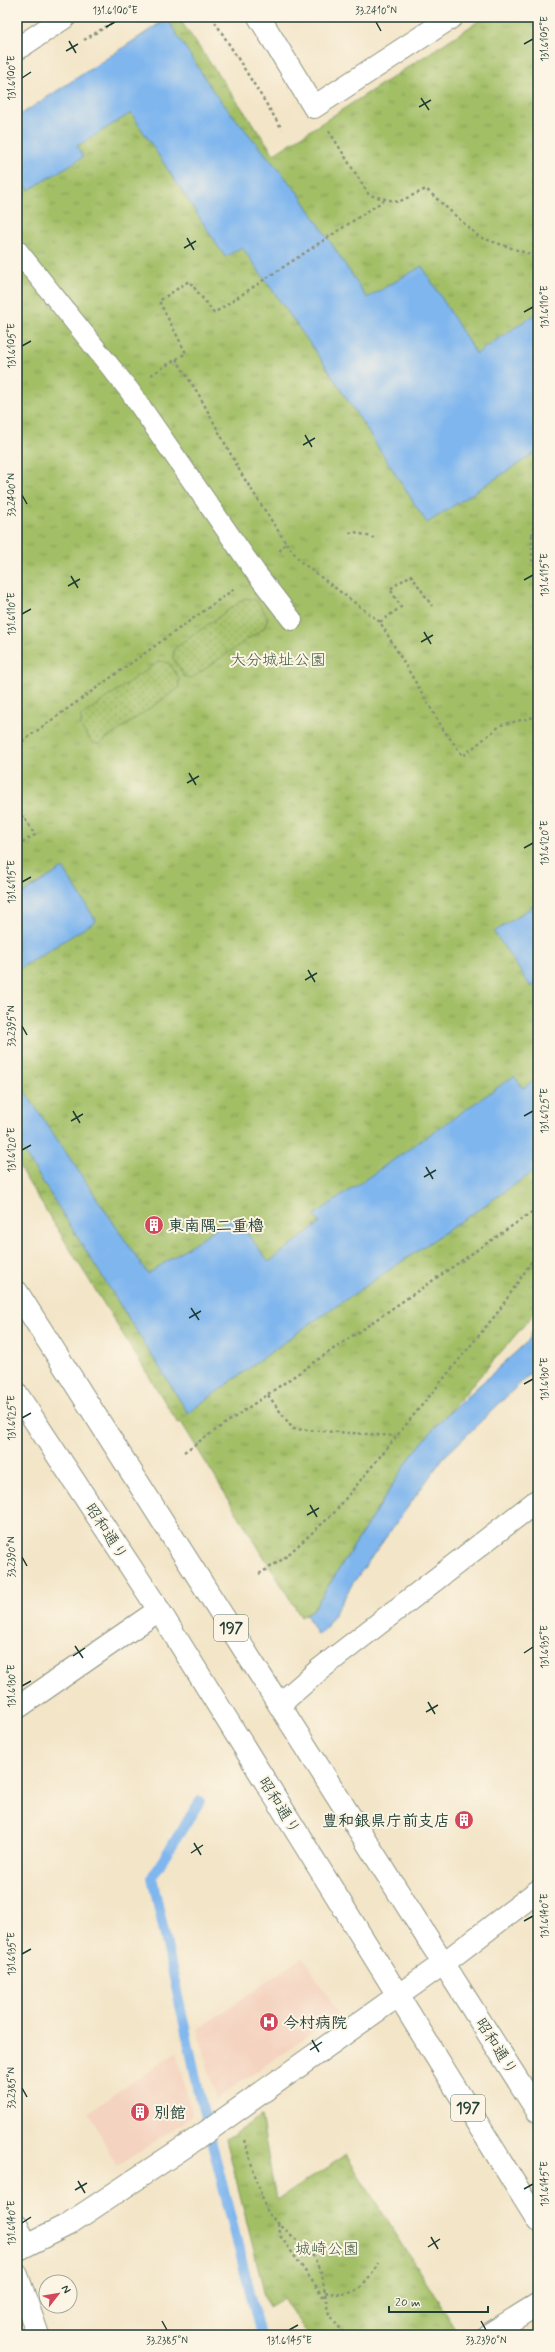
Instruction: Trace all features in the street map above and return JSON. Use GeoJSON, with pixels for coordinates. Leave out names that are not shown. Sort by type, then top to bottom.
{"type":"FeatureCollection","features":[{"type":"Feature","properties":{"kind":"main road"},"geometry":{"type":"LineString","coordinates":[[17,49],[65,17]]}},
{"type":"Feature","properties":{"kind":"main road"},"geometry":{"type":"LineString","coordinates":[[259,17],[314,107],[452,17]]}},
{"type":"Feature","properties":{"kind":"main road","name":"昭和通り"},"geometry":{"type":"LineString","coordinates":[[17,1292],[538,2112]]}},
{"type":"Feature","properties":{"kind":"main road","name":"昭和通り"},"geometry":{"type":"LineString","coordinates":[[17,1394],[159,1610],[538,2221]]}},
{"type":"Feature","properties":{"kind":"main road"},"geometry":{"type":"LineString","coordinates":[[280,1704],[319,1670],[538,1500]]}},
{"type":"Feature","properties":{"kind":"main road"},"geometry":{"type":"LineString","coordinates":[[17,1708],[159,1610]]}},
{"type":"Feature","properties":{"kind":"main road"},"geometry":{"type":"LineString","coordinates":[[17,2226],[22,2248],[67,2225],[195,2140],[397,1994],[444,1963],[538,1890]]}},
{"type":"Feature","properties":{"kind":"main road"},"geometry":{"type":"LineString","coordinates":[[17,2275],[38,2335]]}},
{"type":"Feature","properties":{"kind":"main road"},"geometry":{"type":"LineString","coordinates":[[488,2335],[538,2304]]}},
{"type":"Feature","properties":{"kind":"lane"},"geometry":{"type":"LineString","coordinates":[[17,250],[129,390],[256,573],[292,620]]}},
{"type":"Feature","properties":{"kind":"path"},"geometry":{"type":"LineString","coordinates":[[212,17],[282,129]]}},
{"type":"Feature","properties":{"kind":"path"},"geometry":{"type":"LineString","coordinates":[[314,107],[369,194],[398,202],[426,189],[479,237],[535,256],[538,254]]}},
{"type":"Feature","properties":{"kind":"path"},"geometry":{"type":"LineString","coordinates":[[129,390],[186,354],[159,301],[190,281],[214,313],[386,199]]}},
{"type":"Feature","properties":{"kind":"path"},"geometry":{"type":"LineString","coordinates":[[176,359],[199,395],[242,475],[286,543],[301,562],[380,622],[443,729],[463,756],[501,725],[538,716]]}},
{"type":"Feature","properties":{"kind":"path"},"geometry":{"type":"LineString","coordinates":[[538,512],[532,535],[532,560],[538,571]]}},
{"type":"Feature","properties":{"kind":"path"},"geometry":{"type":"LineString","coordinates":[[349,533],[355,532],[374,538]]}},
{"type":"Feature","properties":{"kind":"path"},"geometry":{"type":"LineString","coordinates":[[532,535],[538,535]]}},
{"type":"Feature","properties":{"kind":"path"},"geometry":{"type":"LineString","coordinates":[[17,744],[270,564],[286,543]]}},
{"type":"Feature","properties":{"kind":"path"},"geometry":{"type":"LineString","coordinates":[[380,622],[401,607],[390,589],[411,575],[432,606]]}},
{"type":"Feature","properties":{"kind":"path"},"geometry":{"type":"LineString","coordinates":[[17,845],[35,835],[22,816]]}},
{"type":"Feature","properties":{"kind":"path"},"geometry":{"type":"LineString","coordinates":[[184,1452],[538,1208]]}},
{"type":"Feature","properties":{"kind":"path"},"geometry":{"type":"LineString","coordinates":[[259,1574],[283,1559],[333,1514],[395,1436],[498,1312],[538,1252]]}},
{"type":"Feature","properties":{"kind":"path"},"geometry":{"type":"LineString","coordinates":[[268,1395],[293,1429],[395,1436]]}},
{"type":"Feature","properties":{"kind":"path"},"geometry":{"type":"LineString","coordinates":[[230,2114],[249,2160],[267,2212],[278,2224],[312,2254],[322,2274],[328,2312],[345,2335]]}},
{"type":"Feature","properties":{"kind":"path"},"geometry":{"type":"LineString","coordinates":[[278,2224],[281,2237],[325,2299]]}},
{"type":"Feature","properties":{"kind":"path"},"geometry":{"type":"LineString","coordinates":[[325,2292],[343,2294],[362,2287],[370,2280],[378,2263]]}},
{"type":"Feature","properties":{"kind":"shaded area","name":"今村病院"},"geometry":{"type":"Polygon","coordinates":[[[303,1957],[339,2015],[216,2099],[198,2029],[303,1957]]]}},
{"type":"Feature","properties":{"kind":"shaded area","name":"別館"},"geometry":{"type":"Polygon","coordinates":[[[177,2052],[192,2116],[117,2167],[89,2112],[177,2052]]]}},
{"type":"Feature","properties":{"kind":"green space","name":"大分城址公園"},"geometry":{"type":"Polygon","coordinates":[[[169,17],[178,17],[274,154],[485,17],[538,18],[538,1309],[411,1456],[313,1610],[301,1617],[181,1422],[178,1423],[17,1164],[17,119],[169,17]]]}},
{"type":"Feature","properties":{"kind":"green space"},"geometry":{"type":"Polygon","coordinates":[[[245,598],[256,600],[268,617],[264,628],[192,678],[185,677],[173,658],[174,649],[245,598]]]}},
{"type":"Feature","properties":{"kind":"green space"},"geometry":{"type":"Polygon","coordinates":[[[159,661],[169,663],[179,678],[179,688],[99,744],[92,743],[81,727],[81,716],[159,661]]]}},
{"type":"Feature","properties":{"kind":"green space","name":"城崎公園"},"geometry":{"type":"Polygon","coordinates":[[[261,2116],[276,2200],[346,2155],[459,2334],[308,2335],[283,2298],[268,2307],[226,2139],[261,2116]]]}},
{"type":"Feature","properties":{"kind":"water"},"geometry":{"type":"Polygon","coordinates":[[[167,19],[215,94],[299,194],[367,298],[422,266],[476,354],[538,312],[538,451],[427,523],[325,365],[242,247],[225,257],[131,113],[77,146],[83,157],[29,190],[17,173],[17,117],[167,19]]]}},
{"type":"Feature","properties":{"kind":"water"},"geometry":{"type":"Polygon","coordinates":[[[63,868],[96,921],[17,970],[17,897],[63,868]]]}},
{"type":"Feature","properties":{"kind":"water"},"geometry":{"type":"Polygon","coordinates":[[[538,903],[538,982],[531,987],[494,932],[538,903]]]}},
{"type":"Feature","properties":{"kind":"water"},"geometry":{"type":"Polygon","coordinates":[[[514,1076],[523,1088],[538,1078],[538,1169],[304,1328],[188,1413],[17,1141],[17,1080],[148,1274],[234,1216],[269,1262],[320,1223],[314,1215],[514,1076]]]}},
{"type":"Feature","properties":{"kind":"water"},"geometry":{"type":"Polygon","coordinates":[[[538,1321],[538,1366],[443,1458],[353,1583],[325,1629],[317,1635],[306,1614],[313,1610],[411,1456],[440,1421],[528,1341],[538,1321]]]}},
{"type":"Feature","properties":{"kind":"waterway"},"geometry":{"type":"LineString","coordinates":[[200,1801],[152,1877],[201,2101],[261,2335]]}},
{"type":"Feature","properties":{"kind":"place","name":"東南隅二重櫓"},"geometry":{"type":"Point","coordinates":[154,1225]}},
{"type":"Feature","properties":{"kind":"place","name":"豊和銀県庁前支店"},"geometry":{"type":"Point","coordinates":[464,1820]}},
{"type":"Feature","properties":{"kind":"place","name":"今村病院"},"geometry":{"type":"Point","coordinates":[269,2022]}},
{"type":"Feature","properties":{"kind":"place","name":"別館"},"geometry":{"type":"Point","coordinates":[140,2112]}}]}
